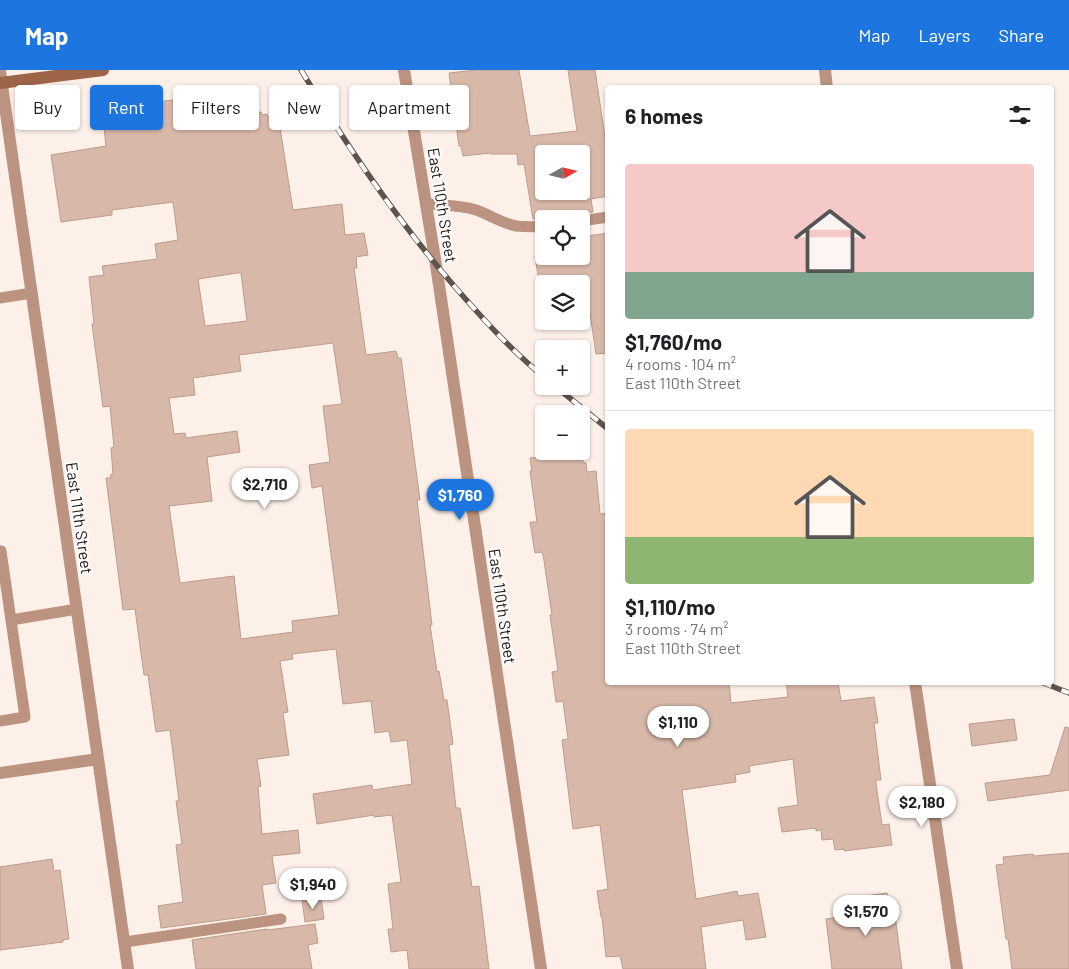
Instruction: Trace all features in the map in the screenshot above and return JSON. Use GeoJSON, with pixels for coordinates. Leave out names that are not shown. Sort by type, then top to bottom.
{"type":"FeatureCollection","features":[{"type":"Feature","properties":{"kind":"main road"},"geometry":{"type":"LineString","coordinates":[[1,79],[103,70]]}},
{"type":"Feature","properties":{"kind":"street","name":"East 110th Street"},"geometry":{"type":"LineString","coordinates":[[404,70],[426,204],[541,969]]}},
{"type":"Feature","properties":{"kind":"street"},"geometry":{"type":"LineString","coordinates":[[825,70],[827,85]]}},
{"type":"Feature","properties":{"kind":"street","name":"East 111th Street"},"geometry":{"type":"LineString","coordinates":[[1,79],[128,969]]}},
{"type":"Feature","properties":{"kind":"street"},"geometry":{"type":"LineString","coordinates":[[915,685],[956,969]]}},
{"type":"Feature","properties":{"kind":"street"},"geometry":{"type":"LineString","coordinates":[[0,773],[98,759]]}},
{"type":"Feature","properties":{"kind":"lane"},"geometry":{"type":"LineString","coordinates":[[426,204],[463,207],[515,225],[535,226]]}},
{"type":"Feature","properties":{"kind":"lane"},"geometry":{"type":"LineString","coordinates":[[590,219],[605,217]]}},
{"type":"Feature","properties":{"kind":"lane"},"geometry":{"type":"LineString","coordinates":[[0,298],[32,292]]}},
{"type":"Feature","properties":{"kind":"lane"},"geometry":{"type":"LineString","coordinates":[[0,551],[12,620],[25,717],[0,721]]}},
{"type":"Feature","properties":{"kind":"lane"},"geometry":{"type":"LineString","coordinates":[[12,620],[77,609]]}},
{"type":"Feature","properties":{"kind":"lane"},"geometry":{"type":"LineString","coordinates":[[124,942],[281,919]]}},
{"type":"Feature","properties":{"kind":"building"},"geometry":{"type":"Polygon","coordinates":[[[476,70],[519,70],[530,136],[577,131],[568,70],[595,70],[605,137],[605,197],[591,199],[593,212],[590,212],[590,210],[535,210],[535,219],[533,219],[524,164],[518,165],[517,154],[490,153],[463,156],[461,146],[459,146],[457,130],[469,130],[469,85],[451,85],[449,73],[476,70]]]}},
{"type":"Feature","properties":{"kind":"building"},"geometry":{"type":"Polygon","coordinates":[[[173,100],[173,130],[259,130],[259,112],[261,112],[262,115],[267,114],[269,117],[269,130],[280,130],[293,210],[342,204],[345,235],[364,233],[368,255],[356,257],[357,268],[354,268],[366,355],[396,351],[398,358],[401,358],[420,500],[417,500],[432,625],[430,625],[437,672],[439,671],[444,700],[447,700],[453,744],[449,745],[456,808],[460,808],[472,887],[479,886],[489,969],[409,969],[407,950],[391,952],[388,929],[393,929],[388,884],[401,882],[392,815],[374,817],[374,815],[317,824],[313,794],[372,785],[373,790],[412,784],[407,740],[391,742],[389,731],[375,733],[371,701],[343,704],[336,649],[292,654],[293,659],[280,661],[288,712],[283,713],[289,755],[257,759],[261,786],[258,787],[262,834],[298,830],[300,853],[272,856],[276,883],[262,885],[266,914],[161,928],[158,906],[183,902],[176,845],[182,844],[176,801],[179,801],[170,730],[156,732],[148,675],[144,675],[135,609],[123,610],[106,478],[111,478],[110,475],[113,474],[111,448],[114,447],[110,406],[103,407],[92,324],[94,324],[89,277],[104,275],[102,266],[157,259],[155,244],[178,240],[173,202],[112,210],[112,215],[61,222],[51,155],[106,146],[104,130],[163,130],[163,101],[173,100]],[[241,273],[198,279],[205,326],[247,321],[241,273]],[[333,343],[239,355],[241,371],[193,378],[195,395],[169,398],[174,434],[185,433],[186,438],[237,431],[240,452],[207,457],[212,501],[169,506],[180,583],[234,576],[241,639],[293,632],[292,621],[339,615],[322,486],[312,488],[309,465],[330,462],[323,406],[342,404],[333,343]]]}},
{"type":"Feature","properties":{"kind":"building"},"geometry":{"type":"Polygon","coordinates":[[[605,233],[605,353],[596,354],[590,313],[590,275],[538,275],[536,265],[590,265],[590,236],[605,233]]]}},
{"type":"Feature","properties":{"kind":"building"},"geometry":{"type":"Polygon","coordinates":[[[535,457],[535,460],[583,460],[583,463],[586,463],[587,472],[596,471],[600,514],[605,513],[605,685],[729,685],[731,703],[788,697],[786,685],[838,685],[841,701],[874,697],[878,723],[874,723],[881,780],[876,780],[876,784],[882,825],[889,824],[892,845],[844,851],[844,849],[835,850],[833,839],[822,840],[821,830],[816,831],[816,828],[782,832],[778,808],[798,805],[793,759],[749,766],[750,772],[735,775],[736,782],[682,790],[696,899],[737,891],[738,896],[758,893],[766,937],[746,940],[743,920],[701,927],[706,969],[623,969],[620,956],[606,957],[597,891],[608,889],[600,825],[573,829],[562,740],[568,739],[563,701],[556,702],[552,672],[558,671],[550,615],[552,615],[543,554],[542,552],[535,553],[530,522],[537,522],[530,471],[532,471],[530,458],[535,457]]]}},
{"type":"Feature","properties":{"kind":"building"},"geometry":{"type":"Polygon","coordinates":[[[1014,719],[1017,740],[972,746],[969,724],[1014,719]]]}},
{"type":"Feature","properties":{"kind":"building"},"geometry":{"type":"Polygon","coordinates":[[[1065,727],[1069,728],[1069,790],[988,801],[985,783],[1050,775],[1065,727]]]}},
{"type":"Feature","properties":{"kind":"building"},"geometry":{"type":"Polygon","coordinates":[[[1069,853],[1069,969],[1012,969],[996,865],[1004,864],[1003,857],[1069,853]]]}},
{"type":"Feature","properties":{"kind":"building"},"geometry":{"type":"Polygon","coordinates":[[[52,859],[54,871],[60,870],[69,939],[63,940],[63,942],[0,950],[0,867],[52,859]]]}},
{"type":"Feature","properties":{"kind":"building"},"geometry":{"type":"Polygon","coordinates":[[[887,893],[888,900],[893,900],[902,969],[832,969],[826,919],[860,914],[858,897],[887,893]]]}},
{"type":"Feature","properties":{"kind":"building"},"geometry":{"type":"Polygon","coordinates":[[[321,898],[324,919],[305,922],[302,900],[321,898]]]}},
{"type":"Feature","properties":{"kind":"building"},"geometry":{"type":"Polygon","coordinates":[[[315,924],[318,943],[308,945],[312,969],[196,969],[192,940],[315,924]]]}},
{"type":"Feature","properties":{"kind":"railway"},"geometry":{"type":"LineString","coordinates":[[301,70],[355,155],[433,261],[487,322],[535,369]]}},
{"type":"Feature","properties":{"kind":"railway"},"geometry":{"type":"LineString","coordinates":[[566,395],[605,427]]}},
{"type":"Feature","properties":{"kind":"railway"},"geometry":{"type":"LineString","coordinates":[[1049,685],[1069,693]]}}]}
